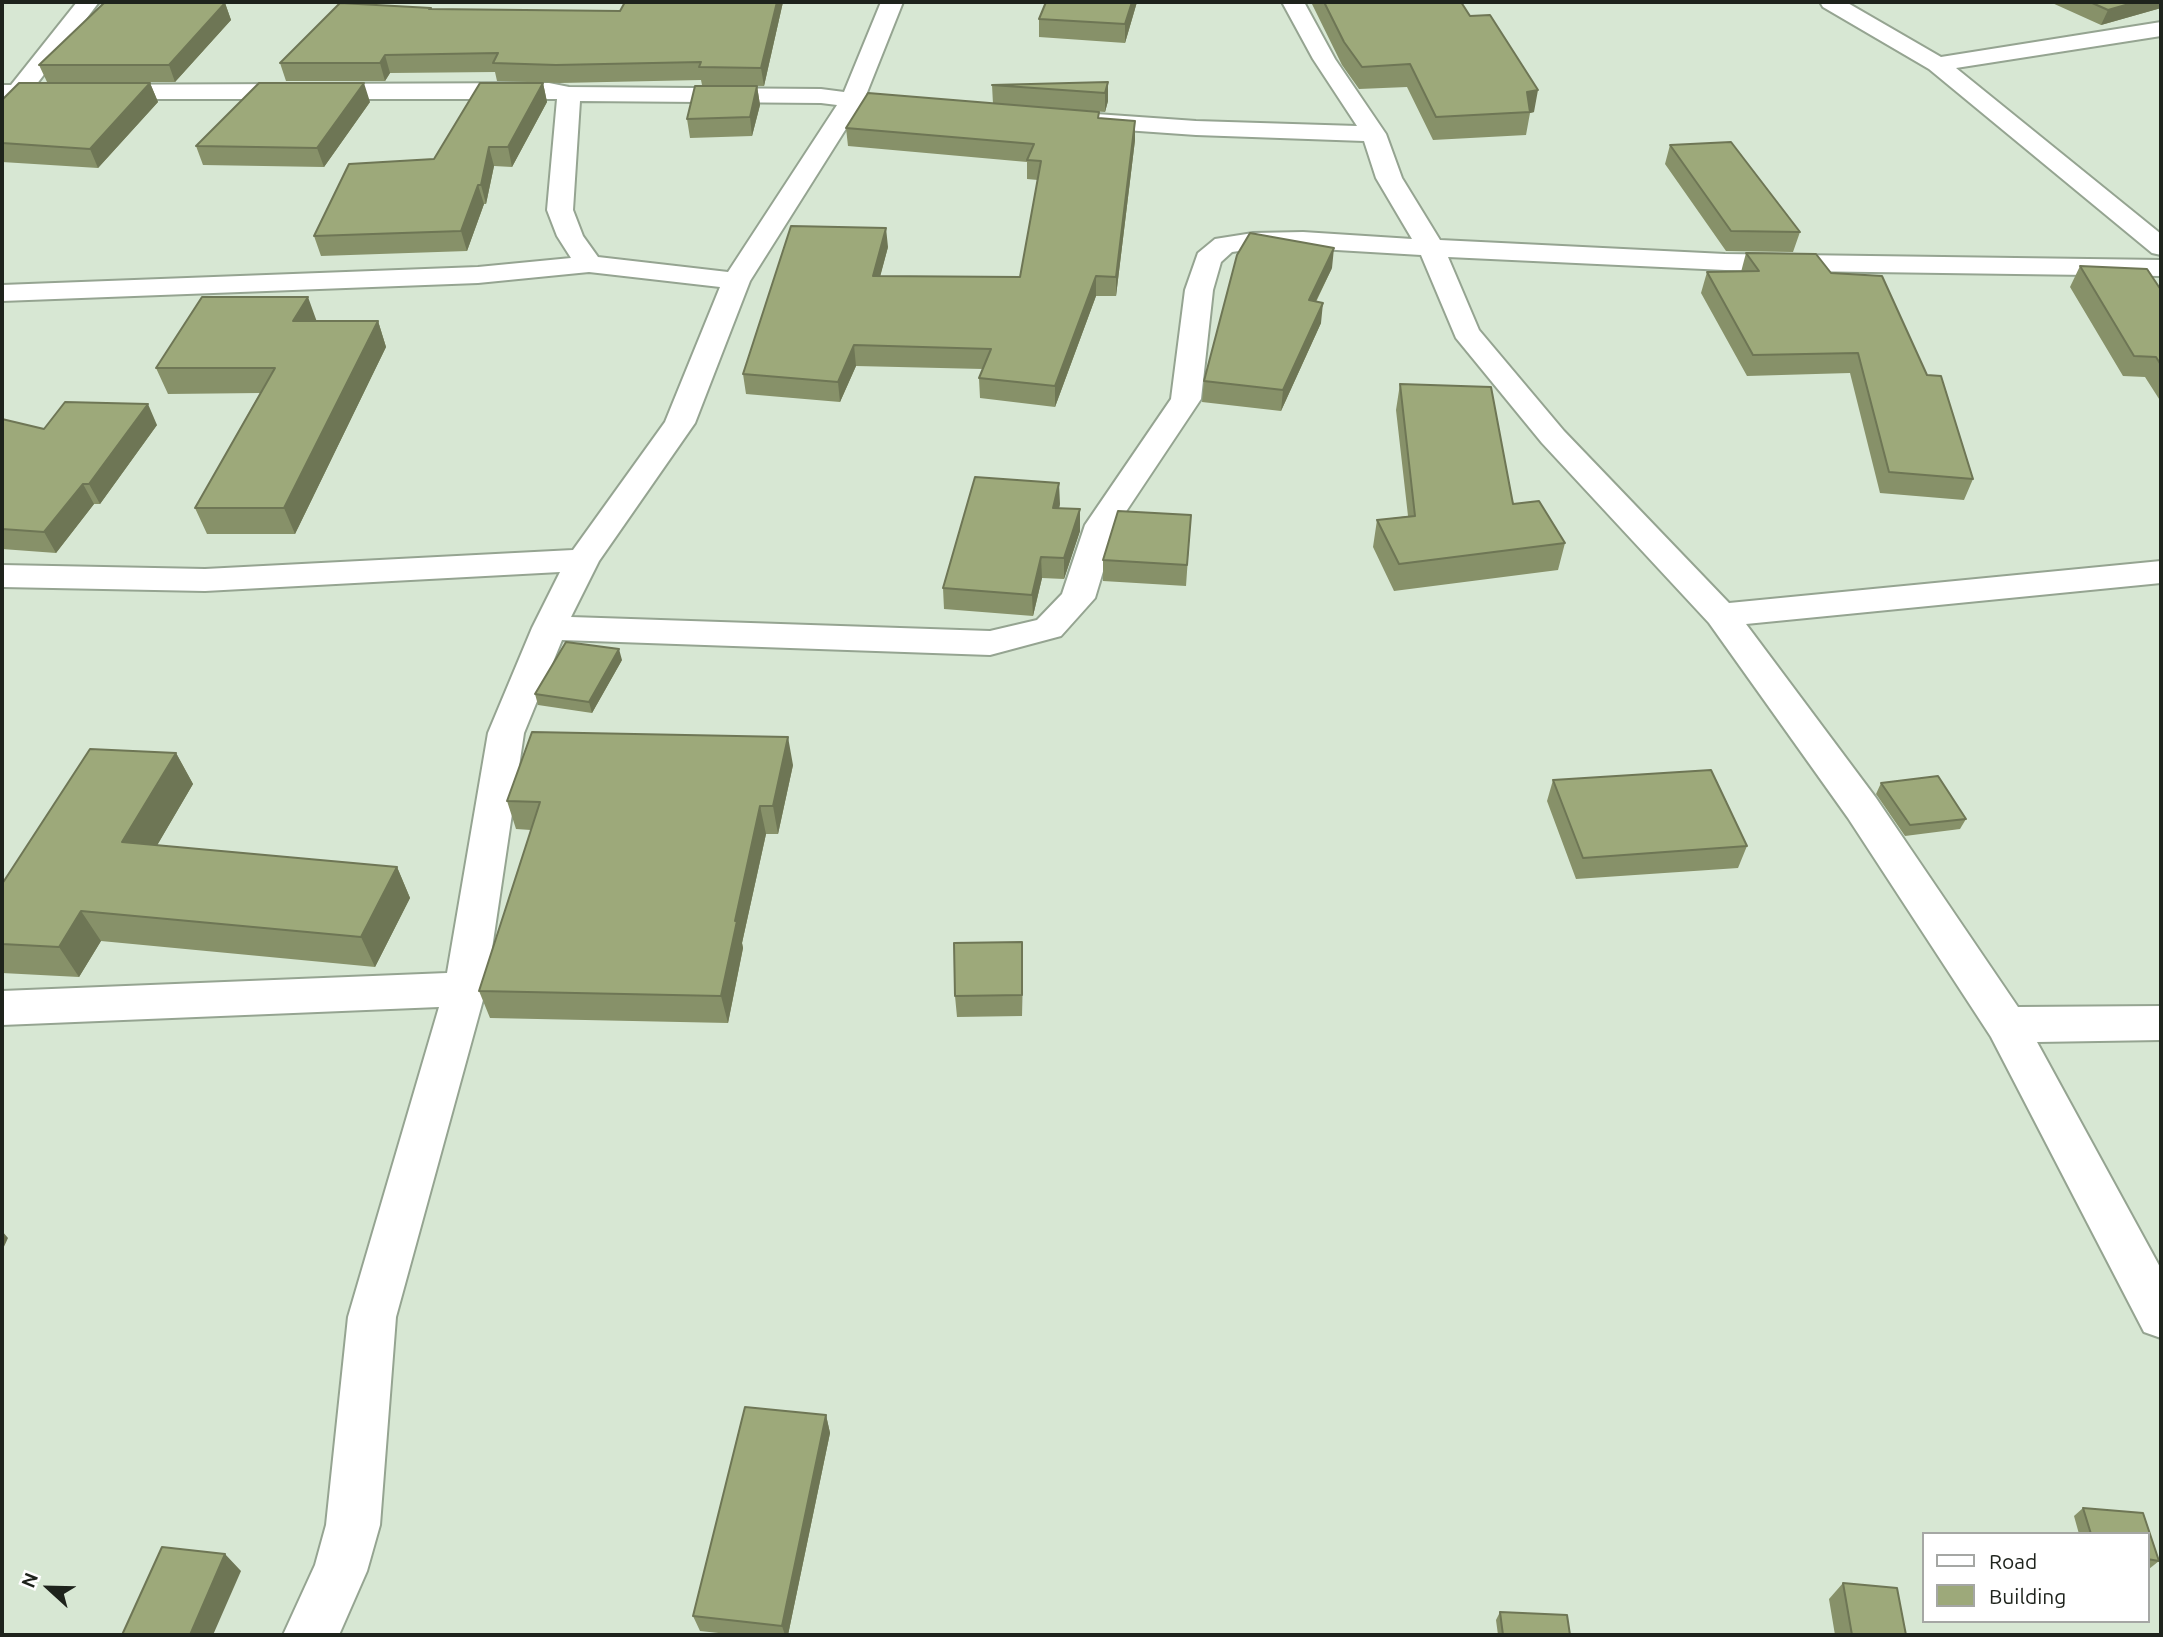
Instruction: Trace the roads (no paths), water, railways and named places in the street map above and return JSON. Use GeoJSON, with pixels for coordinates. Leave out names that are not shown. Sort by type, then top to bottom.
{"type":"FeatureCollection","features":[{"type":"Feature","properties":{"kind":"street"},"geometry":{"type":"LineString","coordinates":[[2,112],[10,92],[88,2]]}},
{"type":"Feature","properties":{"kind":"street"},"geometry":{"type":"LineString","coordinates":[[311,1635],[340,1571],[353,1525],[372,1317],[465,989],[506,733],[550,628],[583,560],[680,423],[736,281],[852,100],[891,2]]}},
{"type":"Feature","properties":{"kind":"street"},"geometry":{"type":"LineString","coordinates":[[1293,2],[1324,59],[1374,134],[1389,178],[1431,248],[1466,332],[1553,438],[1721,615],[1862,808],[2006,1025],[2161,1316]]}},
{"type":"Feature","properties":{"kind":"street"},"geometry":{"type":"LineString","coordinates":[[1830,2],[1937,64],[2161,247]]}},
{"type":"Feature","properties":{"kind":"street"},"geometry":{"type":"LineString","coordinates":[[1937,64],[2161,29]]}},
{"type":"Feature","properties":{"kind":"street"},"geometry":{"type":"LineString","coordinates":[[10,92],[550,90],[569,94],[821,96],[905,106]]}},
{"type":"Feature","properties":{"kind":"street"},"geometry":{"type":"LineString","coordinates":[[569,94],[560,210],[570,236],[589,264]]}},
{"type":"Feature","properties":{"kind":"street"},"geometry":{"type":"LineString","coordinates":[[1054,118],[1196,128],[1374,134]]}},
{"type":"Feature","properties":{"kind":"street"},"geometry":{"type":"LineString","coordinates":[[550,628],[990,643],[1049,628],[1078,598],[1101,525],[1186,399],[1199,290],[1208,259],[1224,245],[1252,240],[1303,240],[1725,262],[2161,268]]}},
{"type":"Feature","properties":{"kind":"street"},"geometry":{"type":"LineString","coordinates":[[2,293],[478,275],[589,264],[736,281]]}},
{"type":"Feature","properties":{"kind":"street"},"geometry":{"type":"LineString","coordinates":[[2,576],[205,580],[583,560]]}},
{"type":"Feature","properties":{"kind":"street"},"geometry":{"type":"LineString","coordinates":[[1721,615],[2161,572]]}},
{"type":"Feature","properties":{"kind":"street"},"geometry":{"type":"LineString","coordinates":[[2,1008],[465,989]]}},
{"type":"Feature","properties":{"kind":"street"},"geometry":{"type":"LineString","coordinates":[[2006,1025],[2161,1023]]}}]}
